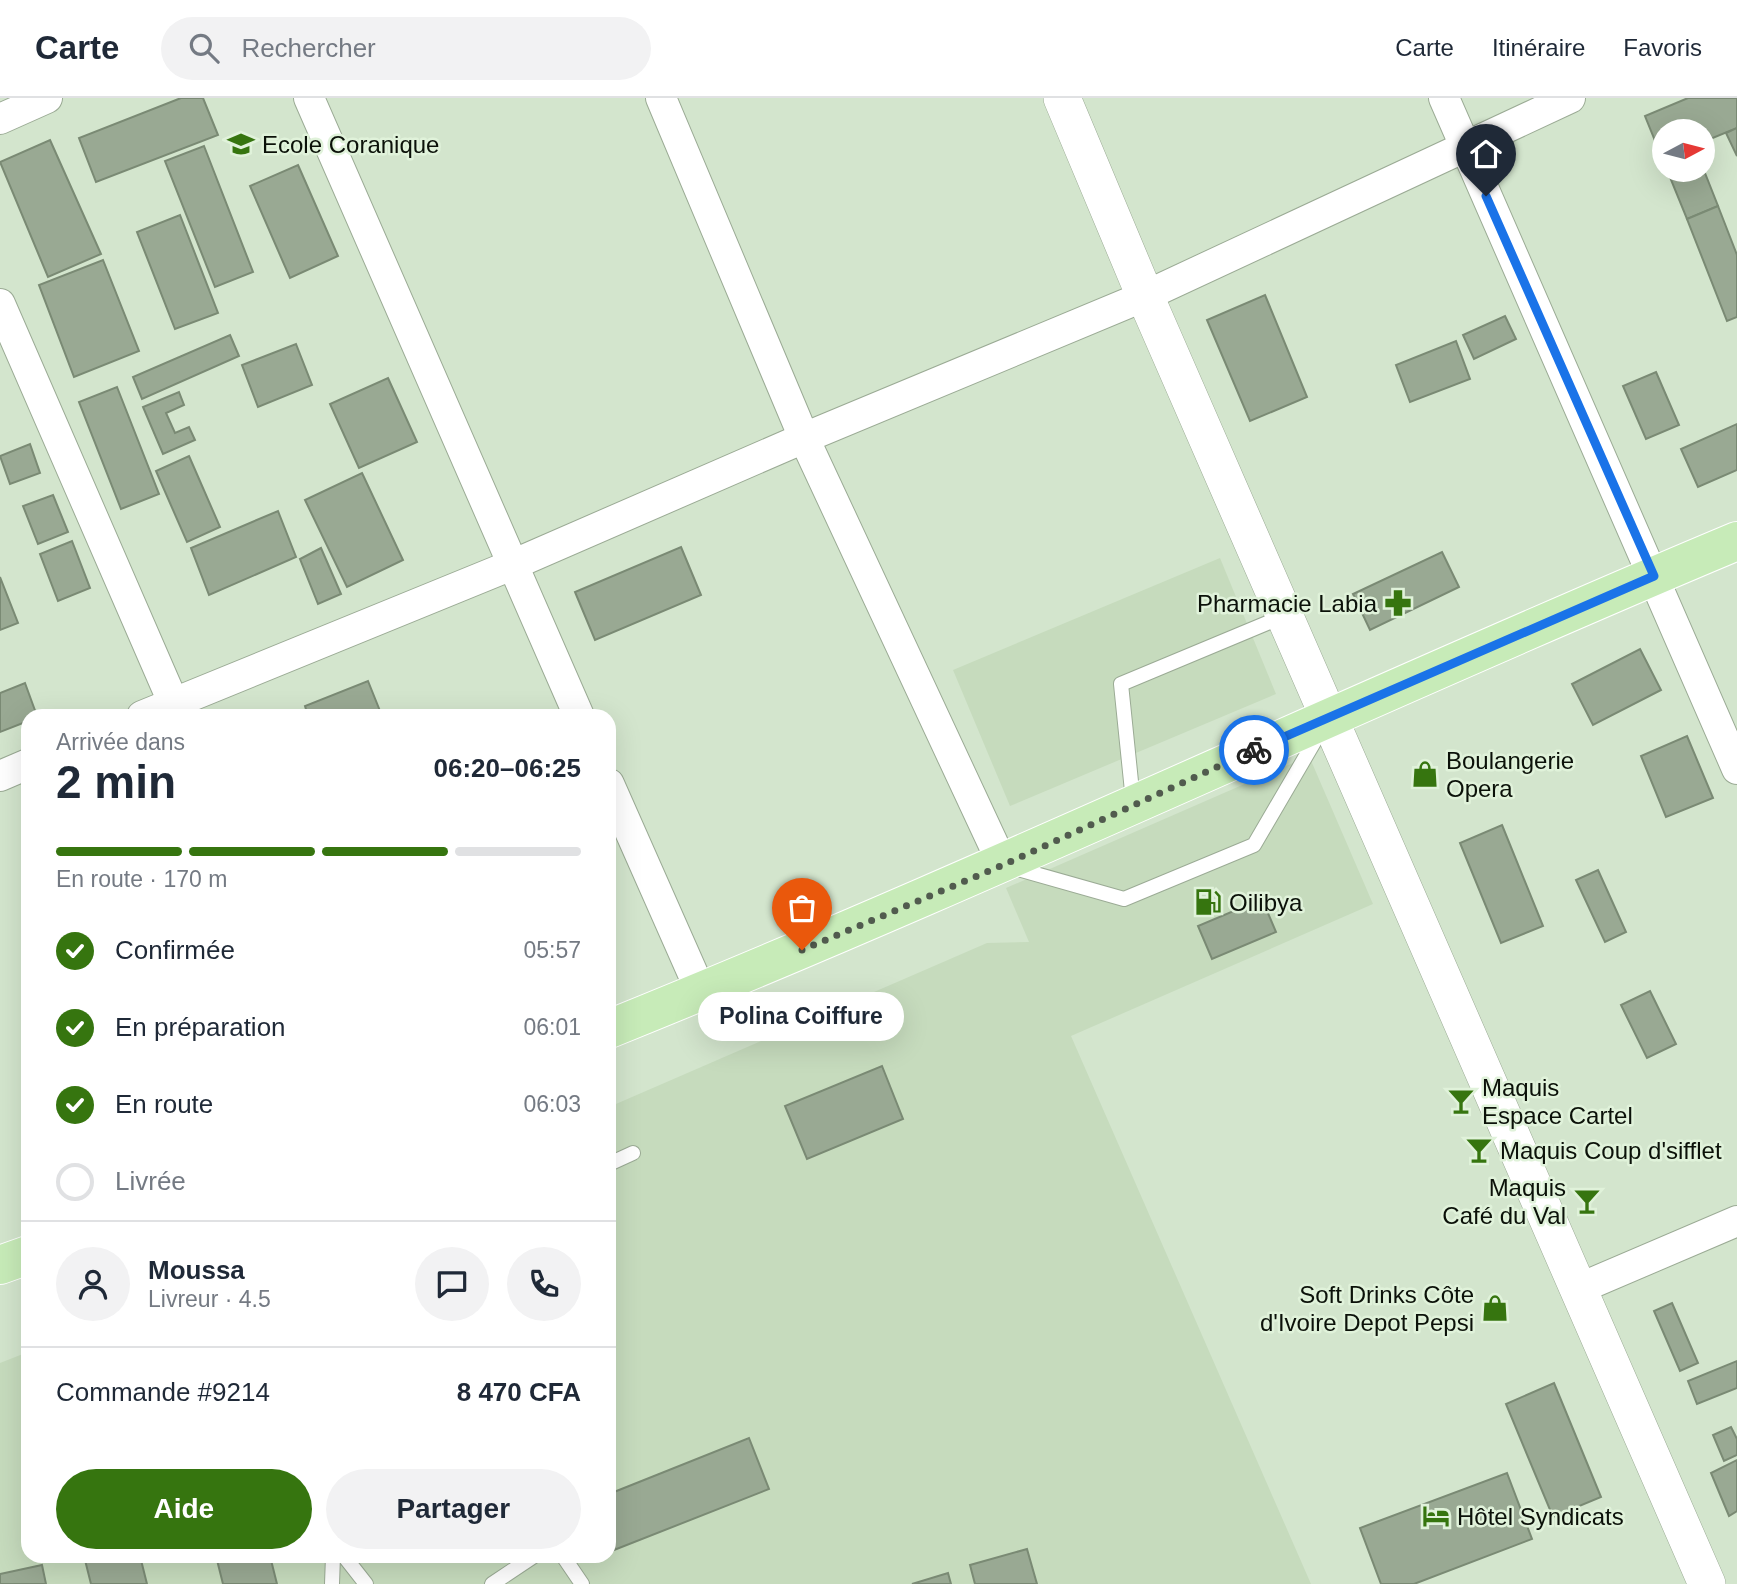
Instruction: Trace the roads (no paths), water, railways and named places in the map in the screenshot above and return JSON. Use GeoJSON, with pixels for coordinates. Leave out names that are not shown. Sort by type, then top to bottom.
{"type":"FeatureCollection","features":[{"type":"Feature","properties":{"kind":"main road"},"geometry":{"type":"LineString","coordinates":[[616,1027],[1003,865],[1331,715],[1737,541]]}},
{"type":"Feature","properties":{"kind":"main road"},"geometry":{"type":"LineString","coordinates":[[0,1265],[21,1258]]}},
{"type":"Feature","properties":{"kind":"street"},"geometry":{"type":"LineString","coordinates":[[0,118],[47,98]]}},
{"type":"Feature","properties":{"kind":"street"},"geometry":{"type":"LineString","coordinates":[[309,98],[576,709]]}},
{"type":"Feature","properties":{"kind":"street"},"geometry":{"type":"LineString","coordinates":[[661,98],[804,438],[1003,865]]}},
{"type":"Feature","properties":{"kind":"street"},"geometry":{"type":"LineString","coordinates":[[1062,98],[1145,296],[1331,715],[1707,1584]]}},
{"type":"Feature","properties":{"kind":"street"},"geometry":{"type":"LineString","coordinates":[[1444,98],[1737,769]]}},
{"type":"Feature","properties":{"kind":"street"},"geometry":{"type":"LineString","coordinates":[[158,709],[512,565],[804,438],[1145,296],[1464,145],[1570,98]]}},
{"type":"Feature","properties":{"kind":"street"},"geometry":{"type":"LineString","coordinates":[[0,304],[173,702]]}},
{"type":"Feature","properties":{"kind":"street"},"geometry":{"type":"LineString","coordinates":[[0,776],[21,767]]}},
{"type":"Feature","properties":{"kind":"street"},"geometry":{"type":"LineString","coordinates":[[616,800],[701,992]]}},
{"type":"Feature","properties":{"kind":"street"},"geometry":{"type":"LineString","coordinates":[[1578,1289],[1737,1221]]}},
{"type":"Feature","properties":{"kind":"lane"},"geometry":{"type":"LineString","coordinates":[[1133,804],[1121,684],[1286,616]]}},
{"type":"Feature","properties":{"kind":"lane"},"geometry":{"type":"LineString","coordinates":[[1003,865],[1124,899],[1254,845],[1331,715]]}},
{"type":"Feature","properties":{"kind":"lane"},"geometry":{"type":"LineString","coordinates":[[616,1161],[633,1153]]}},
{"type":"Feature","properties":{"kind":"lane"},"geometry":{"type":"LineString","coordinates":[[332,1584],[333,1563]]}},
{"type":"Feature","properties":{"kind":"lane"},"geometry":{"type":"LineString","coordinates":[[350,1563],[366,1584]]}},
{"type":"Feature","properties":{"kind":"lane"},"geometry":{"type":"LineString","coordinates":[[492,1584],[524,1563]]}},
{"type":"Feature","properties":{"kind":"lane"},"geometry":{"type":"LineString","coordinates":[[568,1563],[582,1584]]}},
{"type":"Feature","properties":{"kind":"place","name":"Ecole Coranique"},"geometry":{"type":"Point","coordinates":[241,144]}},
{"type":"Feature","properties":{"kind":"place","name":"Pharmacie Labia"},"geometry":{"type":"Point","coordinates":[1398,603]}},
{"type":"Feature","properties":{"kind":"place","name":"Boulangerie Opera"},"geometry":{"type":"Point","coordinates":[1425,774]}},
{"type":"Feature","properties":{"kind":"place","name":"Oilibya"},"geometry":{"type":"Point","coordinates":[1208,902]}},
{"type":"Feature","properties":{"kind":"place","name":"Polina Coiffure"},"geometry":{"type":"Point","coordinates":[802,950]}},
{"type":"Feature","properties":{"kind":"place","name":"Maquis Espace Cartel"},"geometry":{"type":"Point","coordinates":[1461,1101]}},
{"type":"Feature","properties":{"kind":"place","name":"Maquis Coup d'sifflet"},"geometry":{"type":"Point","coordinates":[1479,1150]}},
{"type":"Feature","properties":{"kind":"place","name":"Maquis Café du Val"},"geometry":{"type":"Point","coordinates":[1587,1201]}},
{"type":"Feature","properties":{"kind":"place","name":"Soft Drinks Côte d'Ivoire Depot Pepsi"},"geometry":{"type":"Point","coordinates":[1495,1308]}},
{"type":"Feature","properties":{"kind":"place","name":"Hôtel Syndicats"},"geometry":{"type":"Point","coordinates":[1436,1516]}}]}
